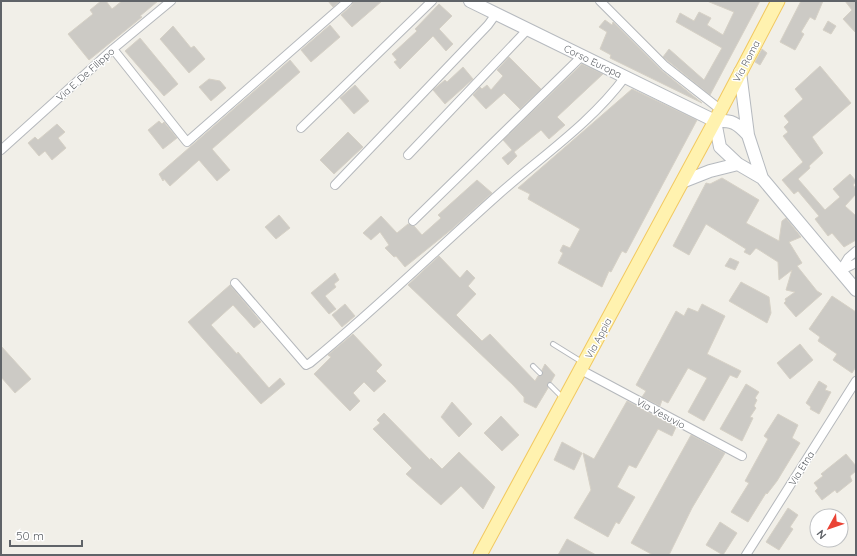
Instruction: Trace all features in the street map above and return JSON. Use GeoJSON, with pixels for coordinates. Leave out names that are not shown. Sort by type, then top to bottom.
{"type":"FeatureCollection","features":[{"type":"Feature","properties":{"kind":"main road","name":"Corso Europa"},"geometry":{"type":"LineString","coordinates":[[470,1],[626,77],[718,116]]}},
{"type":"Feature","properties":{"kind":"main road","name":"Via Roma"},"geometry":{"type":"LineString","coordinates":[[718,116],[778,1]]}},
{"type":"Feature","properties":{"kind":"main road"},"geometry":{"type":"LineString","coordinates":[[740,72],[748,135],[762,178]]}},
{"type":"Feature","properties":{"kind":"main road"},"geometry":{"type":"LineString","coordinates":[[748,135],[739,126],[718,116],[720,147],[738,164],[762,178],[856,290]]}},
{"type":"Feature","properties":{"kind":"main road","name":"Via Appia"},"geometry":{"type":"LineString","coordinates":[[480,555],[718,116]]}},
{"type":"Feature","properties":{"kind":"main road"},"geometry":{"type":"LineString","coordinates":[[682,182],[710,171],[738,164]]}},
{"type":"Feature","properties":{"kind":"street","name":"Via E. De Filippo"},"geometry":{"type":"LineString","coordinates":[[1,150],[113,49],[171,1]]}},
{"type":"Feature","properties":{"kind":"street"},"geometry":{"type":"LineString","coordinates":[[113,49],[187,142],[348,1]]}},
{"type":"Feature","properties":{"kind":"street"},"geometry":{"type":"LineString","coordinates":[[301,128],[432,1]]}},
{"type":"Feature","properties":{"kind":"street"},"geometry":{"type":"LineString","coordinates":[[600,1],[664,66],[718,116]]}},
{"type":"Feature","properties":{"kind":"street"},"geometry":{"type":"LineString","coordinates":[[335,185],[488,26],[496,14]]}},
{"type":"Feature","properties":{"kind":"street"},"geometry":{"type":"LineString","coordinates":[[408,155],[528,29]]}},
{"type":"Feature","properties":{"kind":"street"},"geometry":{"type":"LineString","coordinates":[[413,221],[582,56]]}},
{"type":"Feature","properties":{"kind":"street"},"geometry":{"type":"LineString","coordinates":[[235,283],[306,365],[310,364],[521,175],[589,117],[613,93],[626,77]]}},
{"type":"Feature","properties":{"kind":"street"},"geometry":{"type":"LineString","coordinates":[[840,271],[848,258],[856,251]]}},
{"type":"Feature","properties":{"kind":"street"},"geometry":{"type":"LineString","coordinates":[[840,271],[856,263]]}},
{"type":"Feature","properties":{"kind":"street","name":"Via Vesuvio"},"geometry":{"type":"LineString","coordinates":[[582,366],[742,456]]}},
{"type":"Feature","properties":{"kind":"street","name":"Via Etna"},"geometry":{"type":"LineString","coordinates":[[746,555],[856,381]]}},
{"type":"Feature","properties":{"kind":"lane"},"geometry":{"type":"LineString","coordinates":[[553,344],[582,366]]}},
{"type":"Feature","properties":{"kind":"lane"},"geometry":{"type":"LineString","coordinates":[[533,366],[540,373]]}},
{"type":"Feature","properties":{"kind":"lane"},"geometry":{"type":"LineString","coordinates":[[550,385],[564,400]]}},
{"type":"Feature","properties":{"kind":"building"},"geometry":{"type":"Polygon","coordinates":[[[101,1],[106,1],[112,9],[122,1],[158,1],[140,16],[142,17],[89,60],[68,34],[93,14],[90,10],[101,1]]]}},
{"type":"Feature","properties":{"kind":"building"},"geometry":{"type":"Polygon","coordinates":[[[328,1],[340,1],[333,7],[328,1]]]}},
{"type":"Feature","properties":{"kind":"building"},"geometry":{"type":"Polygon","coordinates":[[[353,1],[382,1],[352,27],[341,15],[352,5],[353,1]]]}},
{"type":"Feature","properties":{"kind":"building"},"geometry":{"type":"Polygon","coordinates":[[[707,1],[760,1],[710,95],[663,57],[669,49],[704,80],[722,48],[676,22],[680,13],[694,21],[699,12],[711,18],[707,25],[723,35],[734,12],[707,1]]]}},
{"type":"Feature","properties":{"kind":"building"},"geometry":{"type":"Polygon","coordinates":[[[801,1],[823,1],[815,20],[810,17],[801,32],[804,34],[795,50],[780,42],[801,1]]]}},
{"type":"Feature","properties":{"kind":"building"},"geometry":{"type":"Polygon","coordinates":[[[845,1],[856,1],[856,33],[843,19],[852,10],[845,1]]]}},
{"type":"Feature","properties":{"kind":"building"},"geometry":{"type":"Polygon","coordinates":[[[439,4],[452,16],[439,29],[453,44],[446,51],[433,36],[400,69],[394,62],[397,60],[392,54],[417,31],[415,29],[439,4]]]}},
{"type":"Feature","properties":{"kind":"building"},"geometry":{"type":"Polygon","coordinates":[[[605,20],[612,25],[613,22],[661,70],[702,103],[610,58],[611,55],[600,49],[607,32],[599,27],[605,20]]]}},
{"type":"Feature","properties":{"kind":"building"},"geometry":{"type":"Polygon","coordinates":[[[828,21],[836,26],[831,34],[823,30],[828,21]]]}},
{"type":"Feature","properties":{"kind":"building"},"geometry":{"type":"Polygon","coordinates":[[[330,25],[340,37],[311,62],[301,50],[330,25]]]}},
{"type":"Feature","properties":{"kind":"building"},"geometry":{"type":"Polygon","coordinates":[[[173,26],[191,48],[194,46],[205,59],[189,73],[160,39],[173,26]]]}},
{"type":"Feature","properties":{"kind":"building"},"geometry":{"type":"Polygon","coordinates":[[[140,38],[178,84],[164,96],[125,51],[140,38]]]}},
{"type":"Feature","properties":{"kind":"building"},"geometry":{"type":"Polygon","coordinates":[[[762,49],[767,53],[760,65],[755,62],[762,49]]]}},
{"type":"Feature","properties":{"kind":"building"},"geometry":{"type":"Polygon","coordinates":[[[509,57],[541,89],[520,109],[504,93],[486,109],[473,95],[480,87],[482,89],[487,85],[491,90],[503,76],[497,70],[509,57]]]}},
{"type":"Feature","properties":{"kind":"building"},"geometry":{"type":"Polygon","coordinates":[[[290,60],[300,72],[212,149],[230,170],[217,181],[199,160],[170,186],[164,179],[163,181],[159,174],[290,60]]]}},
{"type":"Feature","properties":{"kind":"building"},"geometry":{"type":"Polygon","coordinates":[[[582,64],[603,74],[557,117],[565,125],[549,139],[541,130],[514,152],[517,156],[508,165],[502,158],[512,150],[503,140],[582,64]]]}},
{"type":"Feature","properties":{"kind":"building"},"geometry":{"type":"Polygon","coordinates":[[[820,66],[851,103],[812,137],[823,153],[798,179],[825,210],[840,197],[833,189],[850,174],[856,181],[853,185],[856,189],[856,194],[845,206],[856,216],[856,240],[844,247],[832,233],[828,236],[815,219],[819,216],[798,191],[794,194],[782,180],[803,162],[783,136],[788,132],[784,127],[789,122],[784,116],[803,99],[795,89],[820,66]]]}},
{"type":"Feature","properties":{"kind":"building"},"geometry":{"type":"Polygon","coordinates":[[[463,67],[473,79],[445,104],[433,90],[445,80],[447,82],[463,67]]]}},
{"type":"Feature","properties":{"kind":"building"},"geometry":{"type":"Polygon","coordinates":[[[209,79],[220,81],[226,88],[211,101],[199,87],[209,79]]]}},
{"type":"Feature","properties":{"kind":"building"},"geometry":{"type":"Polygon","coordinates":[[[355,85],[369,101],[354,114],[340,98],[355,85]]]}},
{"type":"Feature","properties":{"kind":"building"},"geometry":{"type":"Polygon","coordinates":[[[632,89],[697,120],[626,253],[622,251],[611,272],[609,271],[602,287],[558,263],[563,253],[560,251],[563,245],[570,248],[580,229],[528,199],[530,194],[518,188],[632,89]]]}},
{"type":"Feature","properties":{"kind":"building"},"geometry":{"type":"Polygon","coordinates":[[[159,121],[162,124],[164,122],[177,138],[163,149],[148,130],[159,121]]]}},
{"type":"Feature","properties":{"kind":"building"},"geometry":{"type":"Polygon","coordinates":[[[57,124],[65,132],[58,138],[66,148],[52,160],[45,151],[39,156],[28,143],[35,137],[38,140],[57,124]]]}},
{"type":"Feature","properties":{"kind":"building"},"geometry":{"type":"Polygon","coordinates":[[[348,132],[363,147],[334,174],[320,160],[348,132]]]}},
{"type":"Feature","properties":{"kind":"building"},"geometry":{"type":"Polygon","coordinates":[[[722,178],[759,200],[746,223],[779,241],[782,221],[786,218],[801,237],[789,242],[802,263],[797,266],[817,291],[822,294],[796,317],[784,303],[786,301],[785,299],[795,292],[786,290],[792,270],[779,280],[778,262],[756,248],[750,255],[744,252],[746,249],[706,224],[689,255],[673,246],[706,183],[710,184],[722,178]]]}},
{"type":"Feature","properties":{"kind":"building"},"geometry":{"type":"Polygon","coordinates":[[[477,180],[492,193],[452,229],[405,267],[396,256],[394,257],[385,248],[389,245],[380,232],[371,240],[363,233],[381,216],[397,233],[408,224],[414,226],[422,235],[441,218],[438,215],[477,180]]]}},
{"type":"Feature","properties":{"kind":"building"},"geometry":{"type":"Polygon","coordinates":[[[279,215],[290,228],[276,239],[265,227],[279,215]]]}},
{"type":"Feature","properties":{"kind":"building"},"geometry":{"type":"Polygon","coordinates":[[[439,256],[460,278],[467,270],[475,278],[468,286],[476,294],[456,315],[482,341],[490,334],[535,381],[538,376],[543,374],[542,370],[545,364],[555,375],[551,382],[547,384],[548,388],[536,408],[524,402],[524,397],[513,385],[408,285],[439,256]]]}},
{"type":"Feature","properties":{"kind":"building"},"geometry":{"type":"Polygon","coordinates":[[[730,258],[739,262],[735,270],[725,266],[730,258]]]}},
{"type":"Feature","properties":{"kind":"building"},"geometry":{"type":"Polygon","coordinates":[[[335,273],[339,280],[334,284],[336,287],[325,296],[336,309],[329,314],[311,293],[335,273]]]}},
{"type":"Feature","properties":{"kind":"building"},"geometry":{"type":"Polygon","coordinates":[[[741,282],[769,297],[771,313],[767,323],[729,301],[741,282]]]}},
{"type":"Feature","properties":{"kind":"building"},"geometry":{"type":"Polygon","coordinates":[[[230,285],[261,322],[254,328],[233,305],[211,325],[237,354],[238,352],[269,388],[280,378],[285,384],[261,404],[188,322],[230,285]]]}},
{"type":"Feature","properties":{"kind":"building"},"geometry":{"type":"Polygon","coordinates":[[[832,296],[856,312],[856,367],[852,373],[833,360],[837,354],[818,341],[820,337],[809,329],[832,296]]]}},
{"type":"Feature","properties":{"kind":"building"},"geometry":{"type":"Polygon","coordinates":[[[345,304],[355,316],[342,327],[332,315],[345,304]]]}},
{"type":"Feature","properties":{"kind":"building"},"geometry":{"type":"Polygon","coordinates":[[[702,304],[725,316],[707,354],[741,371],[737,378],[730,375],[704,421],[688,412],[707,378],[688,368],[668,403],[662,400],[660,406],[642,397],[646,391],[636,385],[676,311],[684,316],[688,308],[698,312],[702,304]]]}},
{"type":"Feature","properties":{"kind":"building"},"geometry":{"type":"Polygon","coordinates":[[[353,334],[382,365],[376,371],[386,381],[374,392],[364,382],[353,393],[360,401],[350,411],[314,374],[331,357],[328,355],[353,334]]]}},
{"type":"Feature","properties":{"kind":"building"},"geometry":{"type":"Polygon","coordinates":[[[800,344],[813,360],[790,379],[777,363],[800,344]]]}},
{"type":"Feature","properties":{"kind":"building"},"geometry":{"type":"Polygon","coordinates":[[[1,346],[31,379],[15,393],[1,377],[1,346]]]}},
{"type":"Feature","properties":{"kind":"building"},"geometry":{"type":"Polygon","coordinates":[[[819,381],[827,386],[825,390],[831,392],[819,414],[810,409],[811,407],[806,403],[819,381]]]}},
{"type":"Feature","properties":{"kind":"building"},"geometry":{"type":"Polygon","coordinates":[[[746,384],[759,392],[755,398],[757,400],[754,406],[756,408],[750,417],[753,418],[742,441],[720,429],[746,384]]]}},
{"type":"Feature","properties":{"kind":"building"},"geometry":{"type":"Polygon","coordinates":[[[627,401],[676,427],[672,436],[658,429],[636,468],[629,465],[617,487],[635,497],[619,524],[616,522],[608,537],[574,518],[591,490],[583,453],[594,459],[627,401]]]}},
{"type":"Feature","properties":{"kind":"building"},"geometry":{"type":"Polygon","coordinates":[[[452,402],[472,424],[459,437],[441,417],[452,402]]]}},
{"type":"Feature","properties":{"kind":"building"},"geometry":{"type":"Polygon","coordinates":[[[384,413],[430,460],[431,458],[442,469],[459,452],[495,487],[483,509],[461,486],[441,505],[406,474],[412,468],[373,429],[380,423],[377,420],[384,413]]]}},
{"type":"Feature","properties":{"kind":"building"},"geometry":{"type":"Polygon","coordinates":[[[778,414],[798,425],[792,438],[800,443],[777,481],[767,494],[766,493],[748,522],[731,512],[749,483],[745,481],[768,439],[764,436],[778,414]]]}},
{"type":"Feature","properties":{"kind":"building"},"geometry":{"type":"Polygon","coordinates":[[[501,416],[519,435],[502,451],[484,433],[501,416]]]}},
{"type":"Feature","properties":{"kind":"building"},"geometry":{"type":"Polygon","coordinates":[[[691,435],[725,453],[692,508],[669,555],[653,555],[631,543],[691,435]]]}},
{"type":"Feature","properties":{"kind":"building"},"geometry":{"type":"Polygon","coordinates":[[[562,442],[582,453],[574,470],[554,460],[562,442]]]}},
{"type":"Feature","properties":{"kind":"building"},"geometry":{"type":"Polygon","coordinates":[[[846,454],[856,466],[856,471],[850,476],[852,481],[837,493],[835,490],[822,500],[815,491],[818,488],[814,483],[823,476],[821,474],[846,454]]]}},
{"type":"Feature","properties":{"kind":"building"},"geometry":{"type":"Polygon","coordinates":[[[788,508],[798,515],[790,527],[793,529],[779,550],[766,542],[788,508]]]}},
{"type":"Feature","properties":{"kind":"building"},"geometry":{"type":"Polygon","coordinates":[[[720,522],[737,533],[723,555],[706,545],[720,522]]]}},
{"type":"Feature","properties":{"kind":"building"},"geometry":{"type":"Polygon","coordinates":[[[567,539],[596,555],[558,555],[567,539]]]}}]}
